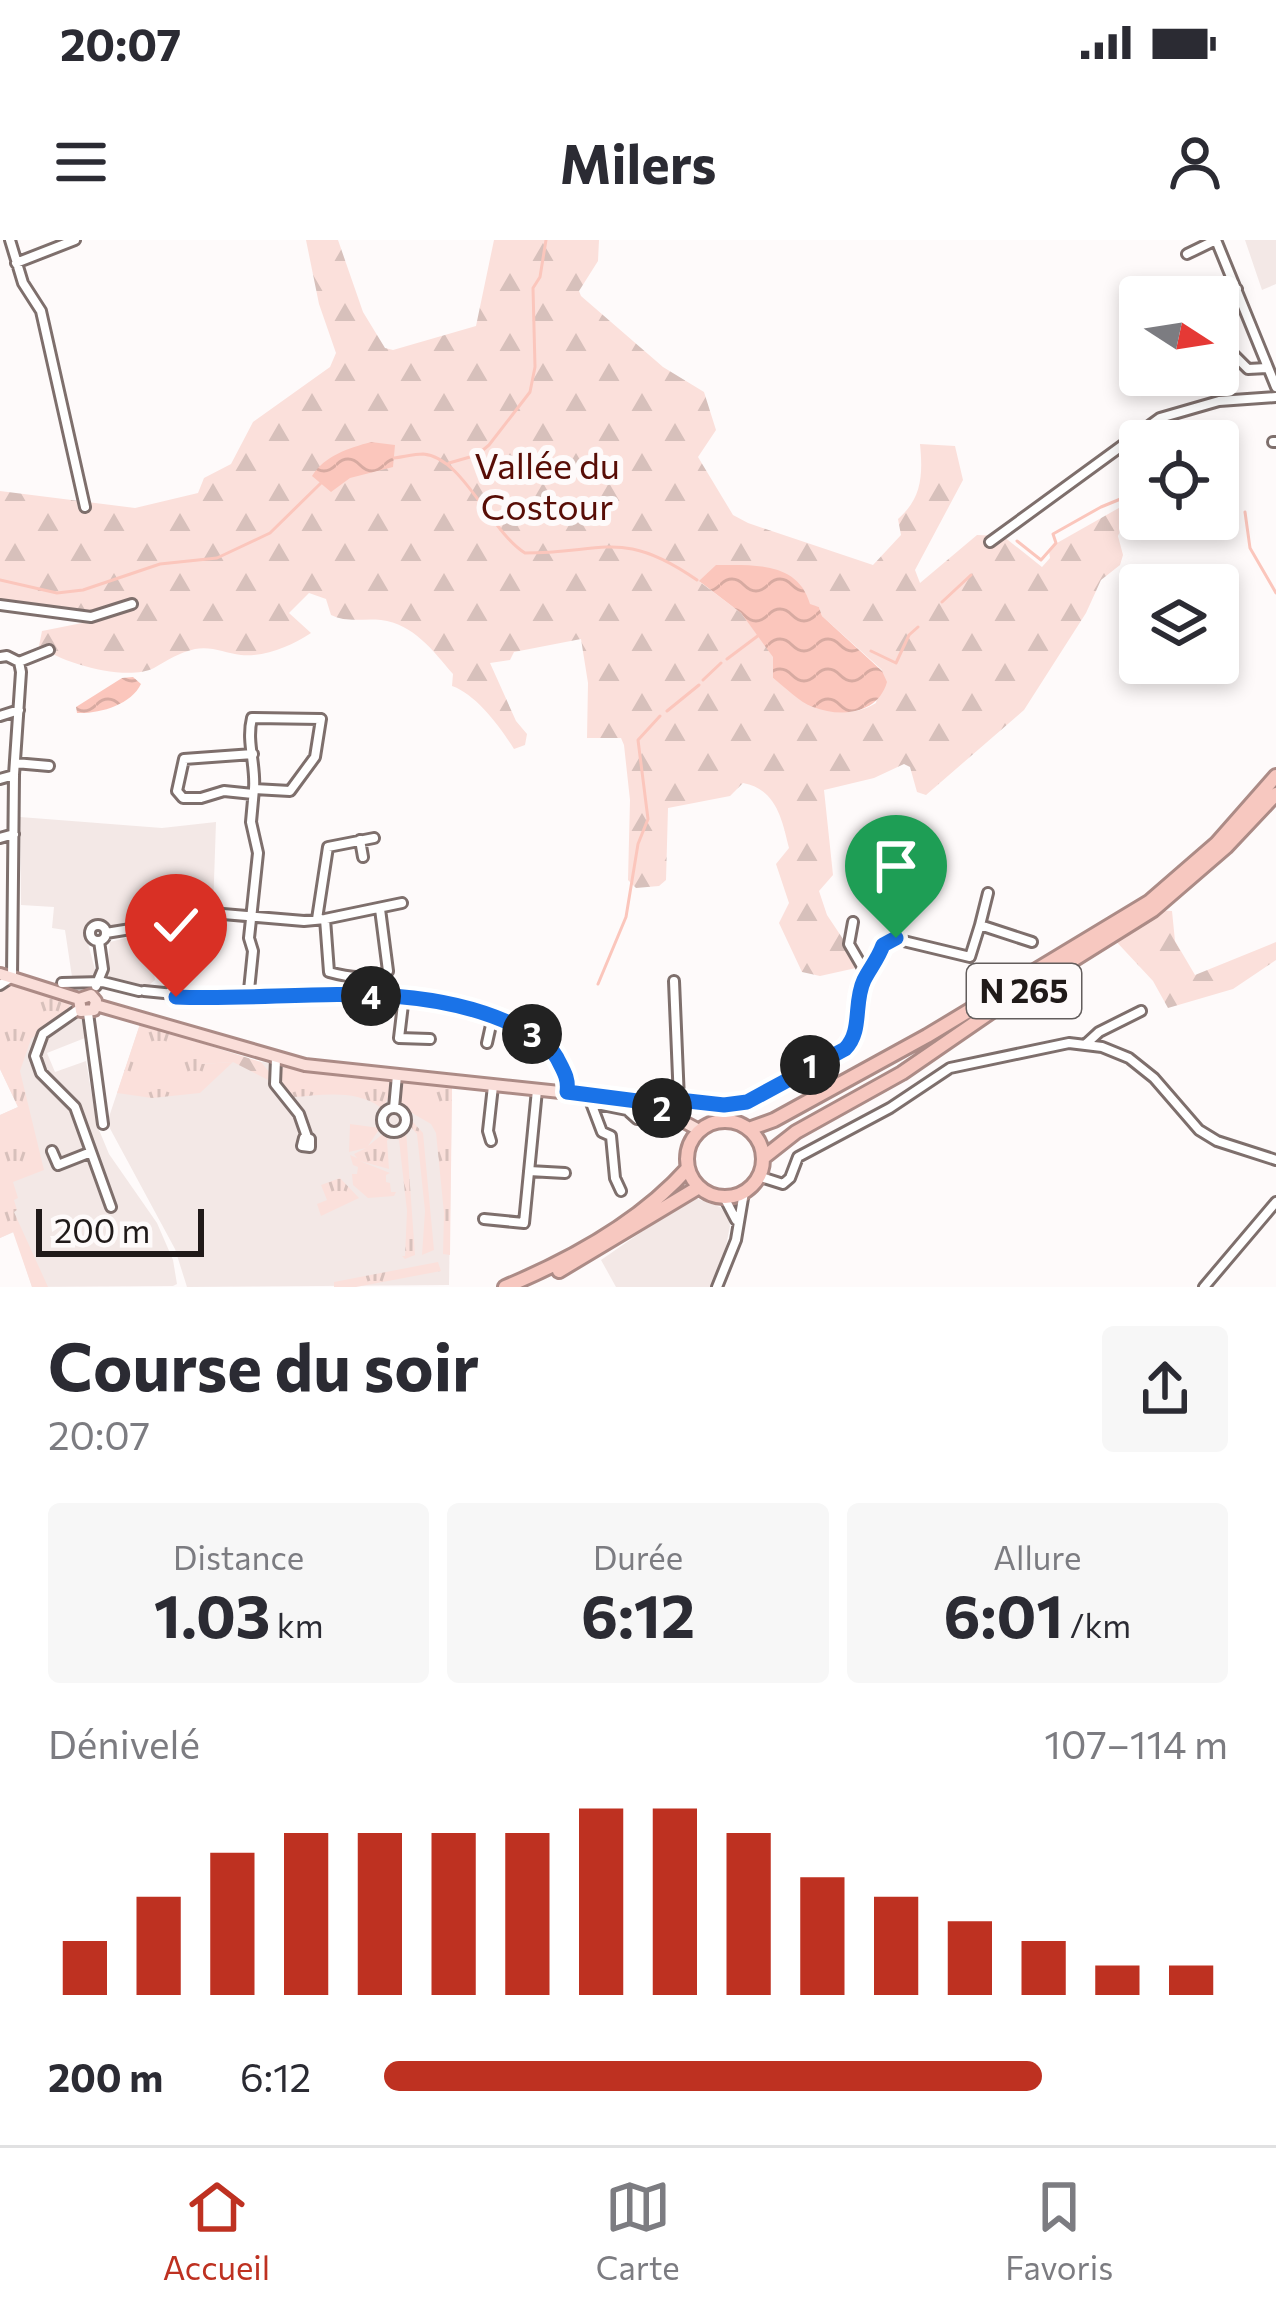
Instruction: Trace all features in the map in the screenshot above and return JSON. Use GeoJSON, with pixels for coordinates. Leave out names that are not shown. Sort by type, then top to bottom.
{"type":"FeatureCollection","features":[{"type":"Feature","properties":{"kind":"highway","name":"N 265"},"geometry":{"type":"LineString","coordinates":[[749,1129],[774,1120],[927,1036],[1148,902],[1202,857],[1276,774]]}},
{"type":"Feature","properties":{"kind":"highway","name":"N 265"},"geometry":{"type":"LineString","coordinates":[[763,1158],[796,1132],[902,1072],[1153,910],[1211,862],[1273,796]]}},
{"type":"Feature","properties":{"kind":"highway"},"geometry":{"type":"LineString","coordinates":[[718,1121],[749,1129],[763,1158],[758,1176],[744,1192],[724,1197],[699,1187],[688,1168],[688,1148],[699,1130],[718,1121]]}},
{"type":"Feature","properties":{"kind":"highway"},"geometry":{"type":"LineString","coordinates":[[505,1287],[544,1271],[606,1234],[653,1201],[688,1168]]}},
{"type":"Feature","properties":{"kind":"highway"},"geometry":{"type":"LineString","coordinates":[[526,1287],[577,1262],[699,1187]]}},
{"type":"Feature","properties":{"kind":"main road"},"geometry":{"type":"LineString","coordinates":[[6,975],[87,1004],[276,1059],[645,1102],[699,1130]]}},
{"type":"Feature","properties":{"kind":"street"},"geometry":{"type":"LineString","coordinates":[[10,240],[41,311],[85,507]]}},
{"type":"Feature","properties":{"kind":"street"},"geometry":{"type":"LineString","coordinates":[[16,262],[75,240]]}},
{"type":"Feature","properties":{"kind":"street"},"geometry":{"type":"LineString","coordinates":[[1187,254],[1216,240],[1231,276]]}},
{"type":"Feature","properties":{"kind":"street"},"geometry":{"type":"LineString","coordinates":[[1239,295],[1276,387]]}},
{"type":"Feature","properties":{"kind":"street"},"geometry":{"type":"LineString","coordinates":[[1239,360],[1248,369],[1267,368]]}},
{"type":"Feature","properties":{"kind":"street"},"geometry":{"type":"LineString","coordinates":[[990,542],[1160,418],[1219,400],[1276,397]]}},
{"type":"Feature","properties":{"kind":"street"},"geometry":{"type":"LineString","coordinates":[[0,605],[85,617],[132,604]]}},
{"type":"Feature","properties":{"kind":"street"},"geometry":{"type":"LineString","coordinates":[[0,657],[19,662],[49,650]]}},
{"type":"Feature","properties":{"kind":"street"},"geometry":{"type":"LineString","coordinates":[[0,986],[6,975],[19,662]]}},
{"type":"Feature","properties":{"kind":"street"},"geometry":{"type":"LineString","coordinates":[[0,716],[19,710]]}},
{"type":"Feature","properties":{"kind":"street"},"geometry":{"type":"LineString","coordinates":[[249,990],[258,854],[251,821],[254,792],[253,754],[249,739],[255,716],[321,719],[315,757],[290,791],[254,792],[224,791],[183,798],[177,791],[184,759],[253,754]]}},
{"type":"Feature","properties":{"kind":"street"},"geometry":{"type":"LineString","coordinates":[[15,763],[49,766]]}},
{"type":"Feature","properties":{"kind":"street"},"geometry":{"type":"LineString","coordinates":[[0,779],[14,776]]}},
{"type":"Feature","properties":{"kind":"street"},"geometry":{"type":"LineString","coordinates":[[0,838],[14,834]]}},
{"type":"Feature","properties":{"kind":"street"},"geometry":{"type":"LineString","coordinates":[[374,838],[328,848],[321,919],[329,972],[384,975],[388,970],[380,909]]}},
{"type":"Feature","properties":{"kind":"street"},"geometry":{"type":"LineString","coordinates":[[360,840],[363,857]]}},
{"type":"Feature","properties":{"kind":"street"},"geometry":{"type":"LineString","coordinates":[[679,1100],[724,1105],[747,1102],[845,1049],[854,1035],[868,975],[891,938],[970,957],[988,893]]}},
{"type":"Feature","properties":{"kind":"street"},"geometry":{"type":"LineString","coordinates":[[110,1207],[75,1107],[41,1072],[35,1056],[44,1034],[87,1004],[103,962],[103,937],[223,914],[321,919],[401,903]]}},
{"type":"Feature","properties":{"kind":"street"},"geometry":{"type":"LineString","coordinates":[[179,920],[188,968]]}},
{"type":"Feature","properties":{"kind":"street"},"geometry":{"type":"LineString","coordinates":[[853,922],[849,944],[868,975]]}},
{"type":"Feature","properties":{"kind":"street"},"geometry":{"type":"LineString","coordinates":[[980,925],[1032,942]]}},
{"type":"Feature","properties":{"kind":"street"},"geometry":{"type":"LineString","coordinates":[[673,1113],[679,1100],[674,981]]}},
{"type":"Feature","properties":{"kind":"street"},"geometry":{"type":"LineString","coordinates":[[62,983],[98,982],[236,1000],[404,996],[460,1004],[493,1015],[551,1046],[569,1082],[567,1092]]}},
{"type":"Feature","properties":{"kind":"street"},"geometry":{"type":"LineString","coordinates":[[404,996],[399,1038],[430,1039]]}},
{"type":"Feature","properties":{"kind":"street"},"geometry":{"type":"LineString","coordinates":[[87,1004],[103,1124]]}},
{"type":"Feature","properties":{"kind":"street"},"geometry":{"type":"LineString","coordinates":[[1086,1044],[1099,1032],[1141,1011]]}},
{"type":"Feature","properties":{"kind":"street"},"geometry":{"type":"LineString","coordinates":[[487,1043],[493,1015]]}},
{"type":"Feature","properties":{"kind":"street"},"geometry":{"type":"LineString","coordinates":[[758,1176],[783,1184],[798,1157],[890,1108],[950,1068],[1052,1044],[1086,1044],[1117,1052],[1141,1066],[1199,1130],[1217,1141],[1276,1160]]}},
{"type":"Feature","properties":{"kind":"street"},"geometry":{"type":"LineString","coordinates":[[276,1059],[275,1084],[299,1114],[307,1138]]}},
{"type":"Feature","properties":{"kind":"street"},"geometry":{"type":"LineString","coordinates":[[394,1108],[398,1075]]}},
{"type":"Feature","properties":{"kind":"street"},"geometry":{"type":"LineString","coordinates":[[491,1141],[493,1084]]}},
{"type":"Feature","properties":{"kind":"street"},"geometry":{"type":"LineString","coordinates":[[484,1219],[524,1223],[538,1089]]}},
{"type":"Feature","properties":{"kind":"street"},"geometry":{"type":"LineString","coordinates":[[589,1098],[627,1110],[638,1119]]}},
{"type":"Feature","properties":{"kind":"street"},"geometry":{"type":"LineString","coordinates":[[589,1098],[602,1132],[611,1136],[621,1191]]}},
{"type":"Feature","properties":{"kind":"street"},"geometry":{"type":"LineString","coordinates":[[52,1151],[58,1166],[92,1152]]}},
{"type":"Feature","properties":{"kind":"street"},"geometry":{"type":"LineString","coordinates":[[529,1171],[566,1173]]}},
{"type":"Feature","properties":{"kind":"street"},"geometry":{"type":"LineString","coordinates":[[717,1287],[736,1240],[744,1192]]}},
{"type":"Feature","properties":{"kind":"street"},"geometry":{"type":"LineString","coordinates":[[724,1197],[737,1221]]}},
{"type":"Feature","properties":{"kind":"street"},"geometry":{"type":"LineString","coordinates":[[1204,1287],[1276,1202]]}},
{"type":"Feature","properties":{"kind":"shaded area"},"geometry":{"type":"Polygon","coordinates":[[[1245,240],[1276,240],[1276,284],[1262,290],[1245,240]]]}},
{"type":"Feature","properties":{"kind":"shaded area"},"geometry":{"type":"Polygon","coordinates":[[[20,817],[162,828],[216,822],[213,910],[119,926],[93,923],[86,936],[97,977],[72,977],[65,930],[52,928],[54,907],[21,905],[20,817]]]}},
{"type":"Feature","properties":{"kind":"shaded area"},"geometry":{"type":"Polygon","coordinates":[[[148,932],[155,980],[148,986],[106,980],[110,942],[148,932]]]}},
{"type":"Feature","properties":{"kind":"shaded area"},"geometry":{"type":"Polygon","coordinates":[[[0,988],[70,1001],[84,1021],[85,1038],[47,1053],[55,1072],[86,1061],[97,1125],[109,1154],[157,1223],[173,1260],[177,1284],[32,1287],[14,1232],[0,1238],[0,1115],[18,1107],[0,1069],[0,988]]]}},
{"type":"Feature","properties":{"kind":"shaded area"},"geometry":{"type":"Polygon","coordinates":[[[140,1024],[247,1060],[452,1087],[449,1285],[187,1287],[175,1249],[107,1123],[140,1024]]]}},
{"type":"Feature","properties":{"kind":"shaded area"},"geometry":{"type":"Polygon","coordinates":[[[692,1197],[720,1207],[728,1216],[725,1251],[713,1287],[616,1287],[601,1260],[692,1197]]]}},
{"type":"Feature","properties":{"kind":"green space","name":"Vallée du Costour"},"geometry":{"type":"Polygon","coordinates":[[[306,240],[338,240],[363,312],[385,348],[393,350],[476,326],[494,240],[599,240],[598,261],[579,291],[581,296],[663,367],[704,392],[716,430],[698,457],[733,515],[873,565],[901,535],[898,519],[919,485],[920,444],[955,446],[963,480],[915,570],[920,583],[977,535],[1003,536],[1042,567],[1057,543],[1119,508],[1123,555],[1119,566],[1101,580],[1086,613],[1024,710],[926,795],[917,792],[910,767],[904,764],[874,778],[824,790],[833,875],[819,891],[827,915],[857,960],[856,968],[820,976],[802,972],[779,923],[789,903],[776,864],[789,848],[776,807],[754,786],[743,783],[730,796],[668,808],[666,880],[659,886],[636,888],[628,880],[630,800],[624,745],[621,738],[587,738],[588,683],[581,639],[514,652],[510,660],[490,663],[516,721],[527,734],[525,745],[514,749],[479,704],[452,686],[453,674],[413,633],[381,620],[331,615],[326,599],[309,593],[289,613],[311,633],[287,646],[250,655],[195,649],[154,668],[127,673],[78,664],[39,646],[42,631],[82,623],[87,617],[0,604],[0,491],[135,508],[198,493],[204,478],[231,464],[253,422],[330,367],[336,353],[319,304],[306,240]],[[700,582],[741,613],[774,657],[773,678],[796,695],[835,711],[876,703],[882,670],[822,616],[819,607],[700,582]]]}},
{"type":"Feature","properties":{"kind":"green space"},"geometry":{"type":"Polygon","coordinates":[[[1153,910],[1172,911],[1175,941],[1195,975],[1276,942],[1276,960],[1233,989],[1168,1008],[1153,981],[1112,937],[1153,910]]]}},
{"type":"Feature","properties":{"kind":"green space"},"geometry":{"type":"Polygon","coordinates":[[[13,983],[70,1001],[69,1009],[31,1039],[20,1071],[44,1170],[13,1182],[18,1198],[14,1212],[48,1287],[32,1287],[13,1232],[0,1238],[0,1115],[18,1107],[0,1069],[0,988],[13,983]]]}},
{"type":"Feature","properties":{"kind":"green space"},"geometry":{"type":"Polygon","coordinates":[[[140,1024],[195,1041],[192,1049],[201,1064],[233,1062],[200,1093],[152,1098],[117,1093],[140,1024]]]}},
{"type":"Feature","properties":{"kind":"green space"},"geometry":{"type":"Polygon","coordinates":[[[195,1041],[261,1062],[270,1073],[268,1080],[233,1062],[200,1064],[192,1049],[195,1041]]]}},
{"type":"Feature","properties":{"kind":"green space"},"geometry":{"type":"Polygon","coordinates":[[[281,1068],[385,1080],[390,1083],[389,1097],[379,1114],[380,1107],[359,1097],[292,1097],[279,1080],[281,1068]]]}},
{"type":"Feature","properties":{"kind":"green space"},"geometry":{"type":"Polygon","coordinates":[[[402,1081],[452,1087],[450,1255],[443,1254],[436,1133],[431,1124],[400,1106],[402,1081]]]}},
{"type":"Feature","properties":{"kind":"green space"},"geometry":{"type":"Polygon","coordinates":[[[411,1120],[423,1133],[434,1250],[422,1255],[425,1211],[417,1134],[409,1125],[411,1120]]]}},
{"type":"Feature","properties":{"kind":"green space"},"geometry":{"type":"Polygon","coordinates":[[[350,1124],[380,1128],[368,1146],[384,1133],[390,1136],[389,1169],[360,1161],[390,1173],[386,1182],[396,1192],[394,1196],[368,1198],[353,1185],[352,1174],[357,1174],[358,1167],[350,1155],[357,1158],[354,1154],[366,1148],[349,1152],[350,1124]]]}},
{"type":"Feature","properties":{"kind":"green space"},"geometry":{"type":"Polygon","coordinates":[[[406,1130],[415,1255],[405,1259],[407,1211],[396,1138],[406,1130]]]}},
{"type":"Feature","properties":{"kind":"green space"},"geometry":{"type":"Polygon","coordinates":[[[340,1178],[359,1198],[321,1216],[317,1204],[327,1200],[321,1185],[340,1178]]]}},
{"type":"Feature","properties":{"kind":"green space"},"geometry":{"type":"Polygon","coordinates":[[[438,1262],[441,1271],[334,1287],[334,1282],[438,1262]]]}},
{"type":"Feature","properties":{"kind":"water"},"geometry":{"type":"Polygon","coordinates":[[[371,442],[395,445],[393,467],[350,478],[331,492],[312,476],[330,458],[371,442]]]}},
{"type":"Feature","properties":{"kind":"water"},"geometry":{"type":"Polygon","coordinates":[[[716,565],[772,568],[795,580],[810,604],[819,607],[822,616],[882,671],[887,682],[876,701],[857,711],[824,710],[808,705],[773,678],[773,657],[741,613],[699,581],[716,565]]]}},
{"type":"Feature","properties":{"kind":"water"},"geometry":{"type":"Polygon","coordinates":[[[133,677],[141,684],[122,703],[77,713],[76,707],[122,678],[133,677]]]}},
{"type":"Feature","properties":{"kind":"waterway"},"geometry":{"type":"LineString","coordinates":[[449,463],[477,455],[489,445],[530,392],[535,367],[533,288],[540,277],[546,240]]}},
{"type":"Feature","properties":{"kind":"waterway"},"geometry":{"type":"LineString","coordinates":[[394,458],[423,454],[451,468],[525,553],[630,549],[650,554],[697,580]]}},
{"type":"Feature","properties":{"kind":"waterway"},"geometry":{"type":"LineString","coordinates":[[0,580],[57,593],[83,590],[160,564],[217,558],[270,533],[321,483]]}},
{"type":"Feature","properties":{"kind":"waterway"},"geometry":{"type":"LineString","coordinates":[[1017,541],[1041,560],[1056,543],[1053,534],[1119,500]]}},
{"type":"Feature","properties":{"kind":"waterway"},"geometry":{"type":"LineString","coordinates":[[1245,512],[1250,548],[1276,593]]}},
{"type":"Feature","properties":{"kind":"waterway"},"geometry":{"type":"LineString","coordinates":[[942,602],[971,575]]}},
{"type":"Feature","properties":{"kind":"waterway"},"geometry":{"type":"LineString","coordinates":[[871,651],[896,663],[918,627]]}},
{"type":"Feature","properties":{"kind":"waterway"},"geometry":{"type":"LineString","coordinates":[[727,659],[759,635]]}},
{"type":"Feature","properties":{"kind":"waterway"},"geometry":{"type":"LineString","coordinates":[[703,680],[721,663]]}},
{"type":"Feature","properties":{"kind":"waterway"},"geometry":{"type":"LineString","coordinates":[[667,711],[699,685]]}},
{"type":"Feature","properties":{"kind":"waterway"},"geometry":{"type":"LineString","coordinates":[[598,984],[626,917],[638,844],[648,819],[638,740],[660,716]]}},
{"type":"Feature","properties":{"kind":"route"},"geometry":{"type":"LineString","coordinates":[[176,997],[396,995],[460,1004],[493,1015],[551,1046],[569,1082],[567,1092],[645,1102],[673,1113],[679,1100],[724,1105],[747,1102],[845,1049],[852,1043],[864,979],[874,970],[883,945],[896,938]]}}]}
